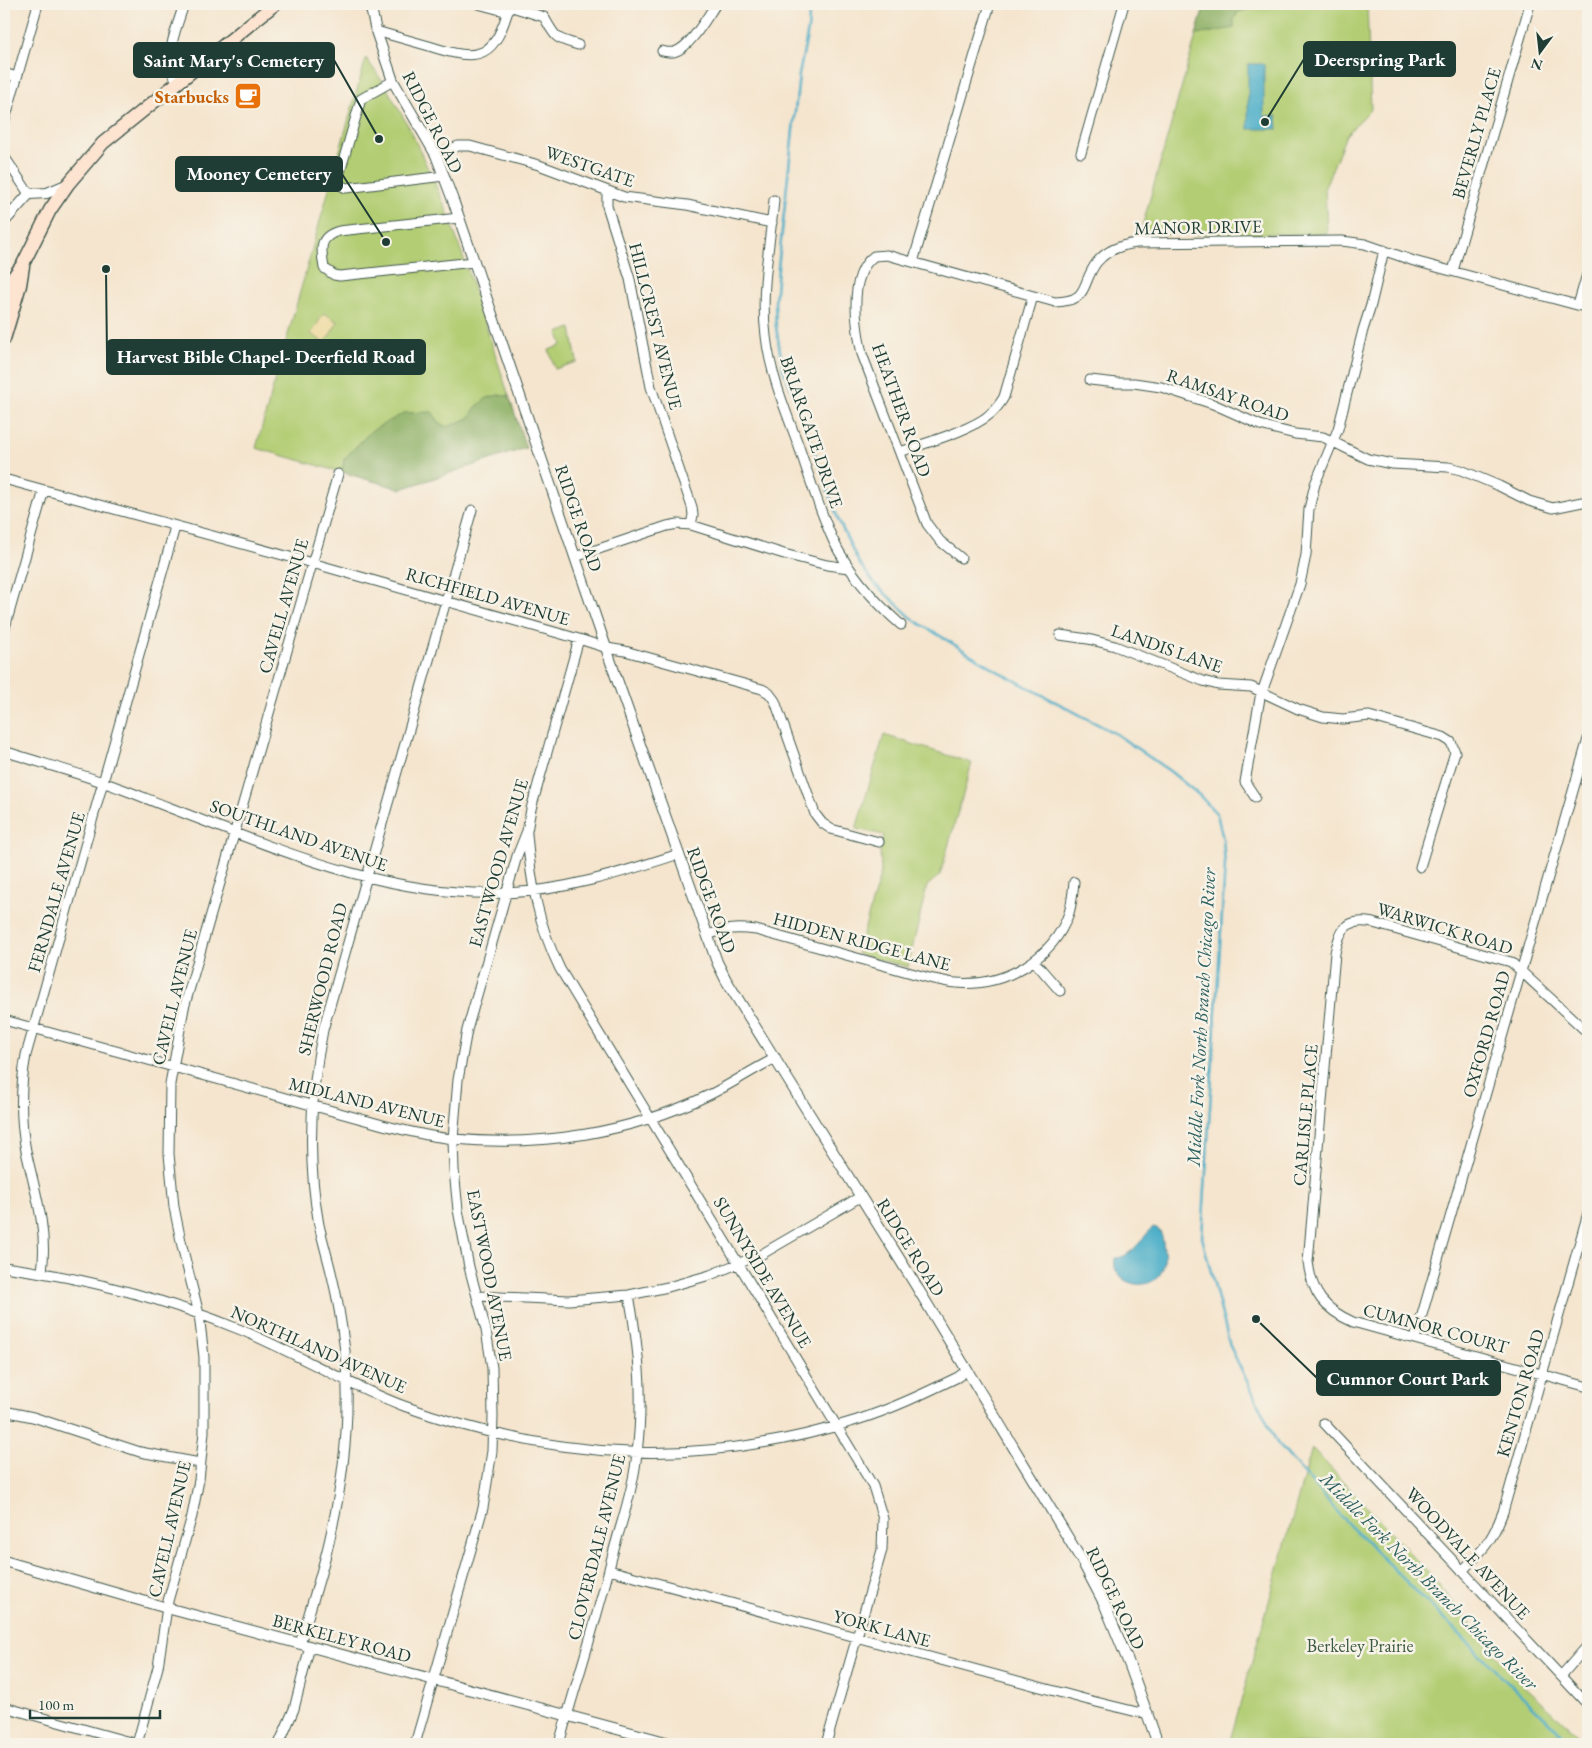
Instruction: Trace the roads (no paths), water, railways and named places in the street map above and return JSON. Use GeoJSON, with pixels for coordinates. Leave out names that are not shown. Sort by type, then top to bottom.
{"type":"FeatureCollection","features":[{"type":"Feature","properties":{"kind":"main road"},"geometry":{"type":"LineString","coordinates":[[4,304],[11,280],[23,264],[50,210],[68,184],[103,143],[275,4]]}},
{"type":"Feature","properties":{"kind":"main road"},"geometry":{"type":"LineString","coordinates":[[4,339],[20,285],[23,264]]}},
{"type":"Feature","properties":{"kind":"street"},"geometry":{"type":"LineString","coordinates":[[4,123],[38,4]]}},
{"type":"Feature","properties":{"kind":"street"},"geometry":{"type":"LineString","coordinates":[[177,82],[170,62],[173,41],[184,4]]}},
{"type":"Feature","properties":{"kind":"street","name":"RIDGE ROAD"},"geometry":{"type":"LineString","coordinates":[[370,4],[376,31],[393,81],[436,155],[444,176],[717,962],[726,980],[776,1058],[1042,1493],[1092,1580],[1104,1603],[1148,1713],[1158,1744]]}},
{"type":"Feature","properties":{"kind":"street"},"geometry":{"type":"LineString","coordinates":[[478,4],[509,7],[544,17],[555,36],[578,45]]}},
{"type":"Feature","properties":{"kind":"street"},"geometry":{"type":"LineString","coordinates":[[662,51],[672,53],[682,47],[705,21],[716,4]]}},
{"type":"Feature","properties":{"kind":"street"},"geometry":{"type":"LineString","coordinates":[[913,262],[990,4]]}},
{"type":"Feature","properties":{"kind":"street"},"geometry":{"type":"LineString","coordinates":[[1081,153],[1124,4]]}},
{"type":"Feature","properties":{"kind":"street","name":"BEVERLY PLACE"},"geometry":{"type":"LineString","coordinates":[[1453,271],[1530,4]]}},
{"type":"Feature","properties":{"kind":"street"},"geometry":{"type":"LineString","coordinates":[[376,31],[453,54],[470,56],[479,54],[490,47],[500,35],[509,7]]}},
{"type":"Feature","properties":{"kind":"street"},"geometry":{"type":"LineString","coordinates":[[4,73],[17,77]]}},
{"type":"Feature","properties":{"kind":"street"},"geometry":{"type":"LineString","coordinates":[[393,81],[361,99],[338,179],[340,185],[346,188],[444,176]]}},
{"type":"Feature","properties":{"kind":"street","name":"WESTGATE"},"geometry":{"type":"LineString","coordinates":[[436,155],[458,146],[470,146],[539,165],[624,197],[687,205],[772,223]]}},
{"type":"Feature","properties":{"kind":"street"},"geometry":{"type":"LineString","coordinates":[[4,156],[29,194]]}},
{"type":"Feature","properties":{"kind":"street"},"geometry":{"type":"LineString","coordinates":[[4,222],[29,194],[47,193],[68,184]]}},
{"type":"Feature","properties":{"kind":"street","name":"HILLCREST AVENUE"},"geometry":{"type":"LineString","coordinates":[[607,191],[607,206],[630,279],[651,387],[692,507],[691,526]]}},
{"type":"Feature","properties":{"kind":"street"},"geometry":{"type":"LineString","coordinates":[[772,223],[774,200]]}},
{"type":"Feature","properties":{"kind":"street"},"geometry":{"type":"LineString","coordinates":[[459,218],[331,233],[322,243],[324,268],[328,272],[340,276],[474,262]]}},
{"type":"Feature","properties":{"kind":"street","name":"BRIARGATE DRIVE"},"geometry":{"type":"LineString","coordinates":[[772,223],[764,297],[766,336],[771,365],[783,404],[834,541],[849,568],[868,592],[901,625]]}},
{"type":"Feature","properties":{"kind":"street","name":"MANOR DRIVE"},"geometry":{"type":"LineString","coordinates":[[868,260],[879,254],[888,255],[1055,302],[1066,302],[1076,298],[1084,291],[1091,272],[1098,262],[1116,248],[1136,243],[1342,241],[1365,244],[1453,271],[1588,308]]}},
{"type":"Feature","properties":{"kind":"street"},"geometry":{"type":"LineString","coordinates":[[1255,797],[1245,782],[1262,691],[1300,584],[1306,555],[1314,484],[1338,429],[1363,330],[1372,305],[1384,250]]}},
{"type":"Feature","properties":{"kind":"street","name":"HEATHER ROAD"},"geometry":{"type":"LineString","coordinates":[[868,260],[859,276],[856,308],[858,336],[862,354],[927,524],[940,541],[962,558]]}},
{"type":"Feature","properties":{"kind":"street"},"geometry":{"type":"LineString","coordinates":[[1578,306],[1588,271]]}},
{"type":"Feature","properties":{"kind":"street"},"geometry":{"type":"LineString","coordinates":[[900,452],[971,426],[988,417],[999,406],[1004,397],[1033,296]]}},
{"type":"Feature","properties":{"kind":"street","name":"RAMSAY ROAD"},"geometry":{"type":"LineString","coordinates":[[1090,380],[1118,383],[1134,382],[1161,387],[1214,404],[1260,426],[1295,434],[1323,437],[1354,454],[1379,462],[1448,467],[1462,470],[1529,501],[1553,508],[1582,502]]}},
{"type":"Feature","properties":{"kind":"street","name":"CAVELL AVENUE"},"geometry":{"type":"LineString","coordinates":[[137,1744],[158,1667],[167,1608],[192,1516],[199,1480],[204,1432],[204,1357],[198,1314],[182,1246],[172,1188],[169,1154],[172,1067],[184,1008],[338,474]]}},
{"type":"Feature","properties":{"kind":"street","name":"RICHFIELD AVENUE"},"geometry":{"type":"LineString","coordinates":[[4,479],[312,563],[607,648],[626,651],[762,688],[775,701],[814,814],[822,823],[832,829],[879,842]]}},
{"type":"Feature","properties":{"kind":"street"},"geometry":{"type":"LineString","coordinates":[[4,631],[44,490]]}},
{"type":"Feature","properties":{"kind":"street","name":"SHERWOOD ROAD"},"geometry":{"type":"LineString","coordinates":[[279,1744],[294,1708],[305,1645],[341,1487],[347,1422],[345,1351],[339,1308],[314,1192],[311,1156],[313,1090],[323,1030],[472,510]]}},
{"type":"Feature","properties":{"kind":"street"},"geometry":{"type":"LineString","coordinates":[[575,557],[678,524],[691,526],[784,554],[849,568]]}},
{"type":"Feature","properties":{"kind":"street","name":"FERNDALE AVENUE"},"geometry":{"type":"LineString","coordinates":[[42,1272],[44,1262],[41,1212],[26,1150],[22,1120],[22,1076],[26,1055],[175,526]]}},
{"type":"Feature","properties":{"kind":"street","name":"LANDIS LANE"},"geometry":{"type":"LineString","coordinates":[[1060,635],[1088,639],[1132,652],[1203,681],[1218,685],[1251,687],[1283,703],[1323,717],[1343,719],[1369,716],[1435,734],[1451,742],[1455,752],[1420,867]]}},
{"type":"Feature","properties":{"kind":"street","name":"EASTWOOD AVENUE"},"geometry":{"type":"LineString","coordinates":[[415,1744],[483,1508],[489,1478],[493,1433],[492,1368],[486,1330],[458,1210],[454,1170],[453,1139],[458,1080],[467,1030],[517,856],[527,831],[531,809],[579,639]]}},
{"type":"Feature","properties":{"kind":"street","name":"OXFORD ROAD"},"geometry":{"type":"LineString","coordinates":[[1415,1339],[1588,739]]}},
{"type":"Feature","properties":{"kind":"street","name":"SOUTHLAND AVENUE"},"geometry":{"type":"LineString","coordinates":[[4,751],[104,782],[235,834],[366,878],[439,891],[506,893],[534,891],[597,879],[679,854]]}},
{"type":"Feature","properties":{"kind":"street","name":"SUNNYSIDE AVENUE"},"geometry":{"type":"LineString","coordinates":[[527,831],[536,904],[542,926],[560,969],[873,1486],[883,1519],[882,1550],[826,1744]]}},
{"type":"Feature","properties":{"kind":"street","name":"HIDDEN RIDGE LANE"},"geometry":{"type":"LineString","coordinates":[[708,935],[720,930],[737,928],[756,930],[928,977],[955,983],[971,983],[1002,977],[1034,961],[1045,951],[1063,926],[1071,905],[1074,882]]}},
{"type":"Feature","properties":{"kind":"street","name":"WARWICK ROAD"},"geometry":{"type":"LineString","coordinates":[[1337,942],[1342,930],[1346,926],[1362,921],[1511,962],[1588,1033]]}},
{"type":"Feature","properties":{"kind":"street","name":"CARLISLE PLACE"},"geometry":{"type":"LineString","coordinates":[[1315,1290],[1310,1279],[1308,1262],[1337,942]]}},
{"type":"Feature","properties":{"kind":"street"},"geometry":{"type":"LineString","coordinates":[[1034,961],[1060,991]]}},
{"type":"Feature","properties":{"kind":"street","name":"MIDLAND AVENUE"},"geometry":{"type":"LineString","coordinates":[[4,1020],[426,1136],[498,1142],[538,1141],[594,1133],[650,1119],[710,1095],[776,1058]]}},
{"type":"Feature","properties":{"kind":"street"},"geometry":{"type":"LineString","coordinates":[[478,1296],[568,1300],[630,1295],[668,1287],[710,1275],[781,1244],[860,1197]]}},
{"type":"Feature","properties":{"kind":"street","name":"KENTON ROAD"},"geometry":{"type":"LineString","coordinates":[[1462,1571],[1487,1545],[1496,1530],[1588,1213]]}},
{"type":"Feature","properties":{"kind":"street","name":"NORTHLAND AVENUE"},"geometry":{"type":"LineString","coordinates":[[4,1266],[110,1286],[183,1307],[283,1349],[347,1382],[403,1405],[493,1433],[552,1446],[606,1452],[703,1451],[778,1441],[896,1406],[950,1381],[967,1370]]}},
{"type":"Feature","properties":{"kind":"street","name":"CUMNOR COURT"},"geometry":{"type":"LineString","coordinates":[[1315,1290],[1331,1310],[1352,1322],[1588,1387]]}},
{"type":"Feature","properties":{"kind":"street","name":"CLOVERDALE AVENUE"},"geometry":{"type":"LineString","coordinates":[[559,1744],[609,1570],[631,1487],[637,1453],[640,1418],[640,1364],[630,1295]]}},
{"type":"Feature","properties":{"kind":"street"},"geometry":{"type":"LineString","coordinates":[[4,1411],[33,1417],[133,1450],[200,1463]]}},
{"type":"Feature","properties":{"kind":"street","name":"WOODVALE AVENUE"},"geometry":{"type":"LineString","coordinates":[[1324,1423],[1588,1705]]}},
{"type":"Feature","properties":{"kind":"street","name":"BERKELEY ROAD"},"geometry":{"type":"LineString","coordinates":[[4,1561],[167,1608],[673,1744]]}},
{"type":"Feature","properties":{"kind":"street","name":"YORK LANE"},"geometry":{"type":"LineString","coordinates":[[609,1570],[1088,1700],[1148,1713]]}},
{"type":"Feature","properties":{"kind":"street"},"geometry":{"type":"LineString","coordinates":[[1561,1676],[1588,1645]]}},
{"type":"Feature","properties":{"kind":"street"},"geometry":{"type":"LineString","coordinates":[[4,1707],[137,1744]]}},
{"type":"Feature","properties":{"kind":"water"},"geometry":{"type":"Polygon","coordinates":[[[1248,64],[1264,64],[1264,116],[1277,116],[1278,129],[1248,129],[1248,64]]]}},
{"type":"Feature","properties":{"kind":"water"},"geometry":{"type":"Polygon","coordinates":[[[1153,1227],[1159,1230],[1162,1238],[1164,1266],[1158,1276],[1150,1283],[1129,1282],[1121,1277],[1115,1269],[1115,1258],[1126,1255],[1136,1247],[1153,1227]]]}},
{"type":"Feature","properties":{"kind":"waterway","name":"Middle Fork North Branch Chicago River"},"geometry":{"type":"LineString","coordinates":[[810,4],[808,30],[799,75],[778,268],[775,303],[776,327],[783,369],[838,519],[859,563],[876,585],[914,620],[1001,673],[1116,734],[1171,772],[1199,795],[1217,814],[1223,839],[1225,865],[1202,1237],[1230,1346],[1277,1443],[1349,1525],[1571,1744]]}},
{"type":"Feature","properties":{"kind":"place","name":"Starbucks"},"geometry":{"type":"Point","coordinates":[248,96]}},
{"type":"Feature","properties":{"kind":"place","name":"Deerspring Park"},"geometry":{"type":"Point","coordinates":[1265,122]}},
{"type":"Feature","properties":{"kind":"place","name":"Saint Mary's Cemetery"},"geometry":{"type":"Point","coordinates":[379,139]}},
{"type":"Feature","properties":{"kind":"place","name":"Mooney Cemetery"},"geometry":{"type":"Point","coordinates":[386,242]}},
{"type":"Feature","properties":{"kind":"place","name":"Harvest Bible Chapel- Deerfield Road"},"geometry":{"type":"Point","coordinates":[106,269]}},
{"type":"Feature","properties":{"kind":"place","name":"Cumnor Court Park"},"geometry":{"type":"Point","coordinates":[1256,1319]}},
{"type":"Feature","properties":{"kind":"park label","name":"Berkeley Prairie"},"geometry":{"type":"Point","coordinates":[1360,1645]}}]}
